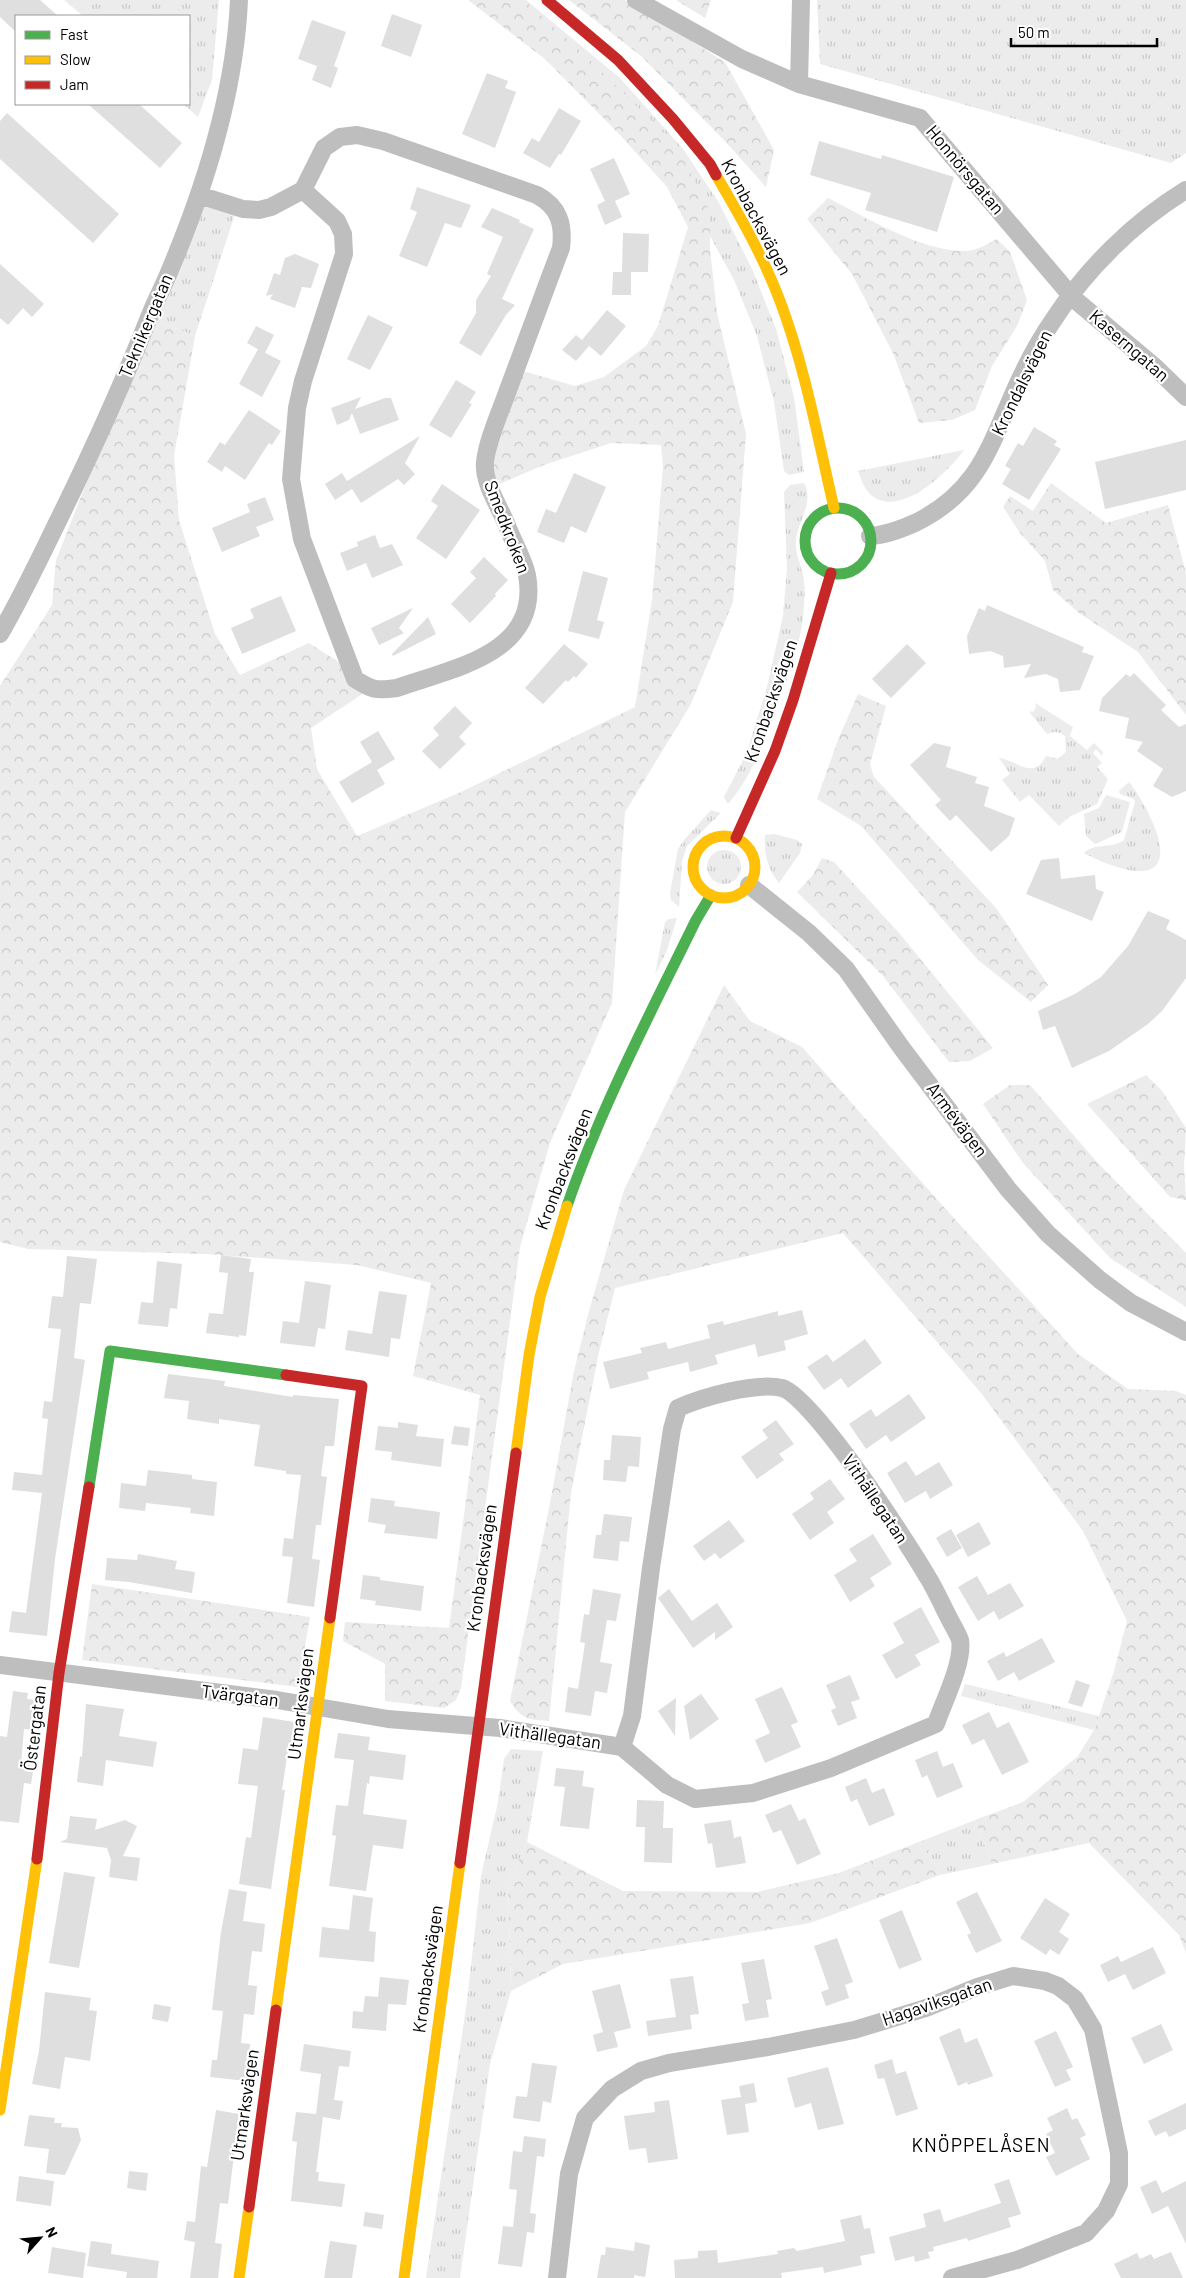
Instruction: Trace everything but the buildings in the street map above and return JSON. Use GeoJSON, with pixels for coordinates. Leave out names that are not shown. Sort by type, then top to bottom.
{"type":"FeatureCollection","features":[{"type":"Feature","properties":{"kind":"street","name":"Teknikergatan"},"geometry":{"type":"LineString","coordinates":[[0,634],[16,607],[85,466],[142,339],[199,195],[226,94],[234,54],[239,0]]}},
{"type":"Feature","properties":{"kind":"street","name":"Kronbacksvägen"},"geometry":{"type":"LineString","coordinates":[[547,0],[618,60],[674,119],[710,164],[751,235],[780,300],[786,319],[802,374],[834,508]]}},
{"type":"Feature","properties":{"kind":"street","name":"Honnörsgatan"},"geometry":{"type":"LineString","coordinates":[[636,0],[742,58],[799,84],[920,118],[1071,295]]}},
{"type":"Feature","properties":{"kind":"street"},"geometry":{"type":"LineString","coordinates":[[799,84],[801,0]]}},
{"type":"Feature","properties":{"kind":"street","name":"Smedkroken"},"geometry":{"type":"LineString","coordinates":[[357,135],[383,140],[537,194],[546,200],[557,213],[563,232],[561,248],[495,428],[485,462],[488,480],[513,543],[523,559],[528,591],[524,618],[515,633],[497,650],[396,688],[380,691],[370,689],[355,679],[302,539],[291,479],[297,408],[319,326],[344,254],[343,234],[337,222],[303,190],[324,148],[340,137],[357,135]]}},
{"type":"Feature","properties":{"kind":"street"},"geometry":{"type":"LineString","coordinates":[[199,195],[243,209],[259,210],[283,202],[303,190]]}},
{"type":"Feature","properties":{"kind":"street","name":"Krondalsvägen"},"geometry":{"type":"LineString","coordinates":[[870,536],[891,533],[928,516],[962,490],[984,461],[1030,358],[1071,295],[1096,265],[1123,238],[1152,214],[1186,190]]}},
{"type":"Feature","properties":{"kind":"street","name":"Kaserngatan"},"geometry":{"type":"LineString","coordinates":[[1071,295],[1156,368],[1186,397]]}},
{"type":"Feature","properties":{"kind":"street"},"geometry":{"type":"LineString","coordinates":[[834,508],[843,509],[857,515],[864,521],[870,536],[871,547],[868,556],[862,564],[847,573],[831,573],[816,566],[810,560],[806,542],[808,526],[812,519],[819,514],[834,508]]}},
{"type":"Feature","properties":{"kind":"street","name":"Kronbacksvägen"},"geometry":{"type":"LineString","coordinates":[[736,838],[775,751],[790,709],[831,573]]}},
{"type":"Feature","properties":{"kind":"street"},"geometry":{"type":"LineString","coordinates":[[727,836],[736,838],[750,850],[754,859],[755,868],[749,885],[743,892],[728,898],[711,895],[703,890],[693,873],[695,854],[708,840],[727,836]]}},
{"type":"Feature","properties":{"kind":"street","name":"Armévägen"},"geometry":{"type":"LineString","coordinates":[[749,885],[809,933],[846,969],[901,1047],[1008,1189],[1048,1234],[1100,1280],[1131,1303],[1186,1332]]}},
{"type":"Feature","properties":{"kind":"street","name":"Kronbacksvägen"},"geometry":{"type":"LineString","coordinates":[[404,2278],[530,1347],[542,1282],[556,1235],[600,1122],[696,920],[711,895]]}},
{"type":"Feature","properties":{"kind":"street","name":"Östergatan"},"geometry":{"type":"LineString","coordinates":[[0,2110],[38,1852],[59,1673],[110,1351]]}},
{"type":"Feature","properties":{"kind":"street","name":"Utmarksvägen"},"geometry":{"type":"LineString","coordinates":[[110,1351],[362,1386],[239,2278]]}},
{"type":"Feature","properties":{"kind":"street","name":"Vithällegatan"},"geometry":{"type":"LineString","coordinates":[[479,1727],[622,1747],[667,1785],[695,1799],[753,1793],[832,1768],[936,1724],[958,1661],[960,1640],[927,1576],[856,1469],[833,1438],[803,1404],[783,1389],[756,1386],[690,1402],[678,1408],[672,1429],[650,1568],[632,1716],[622,1747]]}},
{"type":"Feature","properties":{"kind":"street","name":"Tvärgatan"},"geometry":{"type":"LineString","coordinates":[[0,1665],[319,1707],[388,1719],[479,1727]]}},
{"type":"Feature","properties":{"kind":"street","name":"Hagaviksgatan"},"geometry":{"type":"LineString","coordinates":[[557,2278],[569,2174],[585,2118],[612,2089],[641,2071],[669,2063],[768,2047],[854,2030],[926,2008],[977,1987],[1013,1976],[1045,1981],[1058,1986],[1075,1999],[1093,2029],[1119,2153],[1119,2184],[1106,2211],[1086,2233],[1017,2260],[952,2278]]}},
{"type":"Feature","properties":{"kind":"green space"},"geometry":{"type":"Polygon","coordinates":[[[64,0],[219,0],[212,80],[198,117],[184,105],[190,105],[190,15],[82,15],[64,0]]]}},
{"type":"Feature","properties":{"kind":"green space"},"geometry":{"type":"Polygon","coordinates":[[[468,0],[524,0],[586,56],[678,147],[710,212],[710,249],[717,313],[746,434],[733,602],[691,704],[625,812],[612,1003],[550,1143],[520,1247],[461,1688],[456,1700],[444,1708],[385,1701],[385,1664],[343,1641],[345,1622],[449,1628],[480,1395],[413,1376],[431,1283],[357,1265],[206,1254],[28,1249],[0,1242],[0,686],[52,605],[56,560],[151,319],[195,336],[174,456],[179,520],[215,634],[240,675],[309,643],[351,670],[370,689],[311,728],[317,769],[357,836],[461,792],[635,707],[652,600],[663,466],[661,445],[611,443],[544,465],[492,487],[487,463],[516,369],[575,386],[604,377],[646,346],[658,326],[688,227],[667,187],[620,135],[545,59],[468,0]]]}},
{"type":"Feature","properties":{"kind":"green space"},"geometry":{"type":"Polygon","coordinates":[[[494,0],[526,0],[620,78],[683,149],[719,203],[753,271],[776,329],[794,397],[804,472],[789,475],[784,471],[774,402],[757,336],[734,280],[699,216],[494,0]]]}},
{"type":"Feature","properties":{"kind":"green space"},"geometry":{"type":"Polygon","coordinates":[[[569,0],[625,0],[725,62],[774,150],[766,187],[723,139],[641,56],[569,0]]]}},
{"type":"Feature","properties":{"kind":"green space"},"geometry":{"type":"Polygon","coordinates":[[[676,0],[711,0],[705,18],[676,0]]]}},
{"type":"Feature","properties":{"kind":"green space"},"geometry":{"type":"Polygon","coordinates":[[[817,0],[1186,0],[1186,153],[1171,163],[820,64],[817,0]]]}},
{"type":"Feature","properties":{"kind":"green space"},"geometry":{"type":"Polygon","coordinates":[[[199,195],[237,208],[195,336],[151,319],[199,195]]]}},
{"type":"Feature","properties":{"kind":"green space"},"geometry":{"type":"Polygon","coordinates":[[[828,198],[896,233],[933,246],[968,251],[997,239],[1010,252],[1027,300],[1017,326],[992,366],[975,410],[952,420],[919,423],[893,353],[852,274],[807,219],[828,198]]]}},
{"type":"Feature","properties":{"kind":"green space"},"geometry":{"type":"Polygon","coordinates":[[[964,450],[926,488],[901,500],[888,502],[873,497],[865,487],[858,471],[964,450]]]}},
{"type":"Feature","properties":{"kind":"green space"},"geometry":{"type":"Polygon","coordinates":[[[804,483],[808,497],[807,505],[797,534],[796,545],[803,575],[805,596],[800,638],[761,749],[747,777],[729,803],[727,803],[724,797],[747,752],[767,687],[783,616],[787,568],[784,492],[790,485],[804,483]]]}},
{"type":"Feature","properties":{"kind":"green space"},"geometry":{"type":"Polygon","coordinates":[[[1051,483],[1106,523],[1168,505],[1186,573],[1186,715],[1138,652],[1079,613],[1053,590],[1045,561],[1020,533],[1003,507],[1010,496],[1033,511],[1051,483]]]}},
{"type":"Feature","properties":{"kind":"green space"},"geometry":{"type":"Polygon","coordinates":[[[858,694],[886,706],[870,764],[874,777],[996,908],[1048,985],[1031,1002],[978,960],[861,826],[817,799],[838,740],[858,694]]]}},
{"type":"Feature","properties":{"kind":"green space"},"geometry":{"type":"Polygon","coordinates":[[[1035,703],[1073,727],[1070,736],[1087,750],[1094,743],[1103,752],[1102,756],[1096,749],[1093,753],[1102,763],[1097,767],[1108,779],[1097,804],[1069,817],[1059,826],[1029,795],[1020,802],[1002,780],[1010,774],[999,758],[1030,768],[1041,764],[1046,756],[1058,759],[1066,752],[1065,736],[1056,732],[1047,734],[1030,713],[1036,707],[1035,703]]]}},
{"type":"Feature","properties":{"kind":"green space"},"geometry":{"type":"Polygon","coordinates":[[[1129,782],[1147,810],[1160,845],[1160,856],[1157,864],[1151,869],[1142,871],[1132,871],[1110,865],[1084,853],[1092,848],[1119,843],[1124,840],[1135,802],[1134,799],[1120,794],[1119,791],[1129,782]]]}},
{"type":"Feature","properties":{"kind":"green space"},"geometry":{"type":"Polygon","coordinates":[[[1106,795],[1130,802],[1122,832],[1095,844],[1086,836],[1084,814],[1099,808],[1106,795]]]}},
{"type":"Feature","properties":{"kind":"green space"},"geometry":{"type":"Polygon","coordinates":[[[711,810],[721,813],[687,846],[682,861],[679,907],[671,900],[670,893],[678,849],[711,810]]]}},
{"type":"Feature","properties":{"kind":"green space"},"geometry":{"type":"Polygon","coordinates":[[[774,834],[797,840],[802,844],[800,853],[779,883],[767,861],[765,848],[765,835],[774,834]]]}},
{"type":"Feature","properties":{"kind":"green space"},"geometry":{"type":"Polygon","coordinates":[[[724,850],[731,851],[736,855],[740,860],[740,874],[736,879],[731,883],[724,884],[717,883],[712,879],[708,874],[707,867],[708,860],[712,855],[717,851],[724,850]]]}},
{"type":"Feature","properties":{"kind":"green space"},"geometry":{"type":"Polygon","coordinates":[[[822,858],[834,862],[900,934],[993,1048],[970,1061],[949,1062],[883,976],[797,892],[813,875],[822,858]]]}},
{"type":"Feature","properties":{"kind":"green space"},"geometry":{"type":"Polygon","coordinates":[[[677,918],[667,950],[655,975],[665,922],[669,919],[677,918]]]}},
{"type":"Feature","properties":{"kind":"green space"},"geometry":{"type":"Polygon","coordinates":[[[724,985],[750,1021],[802,1047],[942,1205],[1078,1354],[1128,1389],[1176,1391],[1186,1395],[1186,1953],[1179,1935],[1089,1843],[992,1864],[975,1820],[1023,1802],[1078,1756],[1094,1730],[1114,1671],[1127,1621],[1083,1531],[981,1393],[843,1233],[615,1288],[599,1352],[571,1493],[549,1721],[536,1720],[522,1715],[510,1701],[551,1498],[574,1371],[589,1311],[624,1190],[724,985]]]}},
{"type":"Feature","properties":{"kind":"green space"},"geometry":{"type":"Polygon","coordinates":[[[1146,1075],[1162,1091],[1186,1128],[1184,1166],[1186,1200],[1170,1197],[1087,1104],[1146,1075]]]}},
{"type":"Feature","properties":{"kind":"green space"},"geometry":{"type":"Polygon","coordinates":[[[1010,1085],[1030,1085],[1096,1161],[1186,1253],[1186,1307],[1110,1258],[1023,1163],[983,1104],[1010,1085]]]}},
{"type":"Feature","properties":{"kind":"green space"},"geometry":{"type":"Polygon","coordinates":[[[92,1584],[310,1617],[298,1687],[82,1660],[92,1584]]]}},
{"type":"Feature","properties":{"kind":"green space"},"geometry":{"type":"Polygon","coordinates":[[[965,1684],[1099,1716],[1094,1730],[961,1696],[965,1684]]]}},
{"type":"Feature","properties":{"kind":"green space"},"geometry":{"type":"Polygon","coordinates":[[[511,1749],[543,1751],[527,1842],[508,1885],[511,1991],[490,2064],[460,2278],[426,2278],[467,2001],[481,1876],[498,1802],[504,1759],[511,1749]]]}},
{"type":"Feature","properties":{"kind":"green space"},"geometry":{"type":"Polygon","coordinates":[[[975,1820],[992,1864],[940,1875],[924,1840],[975,1820]]]}},
{"type":"Feature","properties":{"kind":"green space"},"geometry":{"type":"Polygon","coordinates":[[[924,1840],[940,1875],[810,1923],[563,1964],[511,1991],[508,1885],[527,1842],[623,1891],[757,1892],[839,1873],[924,1840]]]}},
{"type":"Feature","properties":{"kind":"traffic: fast"},"geometry":{"type":"LineString","coordinates":[[838,508],[851,511],[861,518],[868,528],[871,541],[868,554],[861,564],[851,571],[838,574],[825,571],[815,564],[808,554],[805,541],[808,528],[815,518],[825,511],[838,508]]}},
{"type":"Feature","properties":{"kind":"traffic: fast"},"geometry":{"type":"LineString","coordinates":[[567,1206],[580,1169],[627,1061],[696,920],[711,895]]}},
{"type":"Feature","properties":{"kind":"traffic: fast"},"geometry":{"type":"LineString","coordinates":[[89,1487],[110,1351],[286,1375]]}},
{"type":"Feature","properties":{"kind":"traffic: slow"},"geometry":{"type":"LineString","coordinates":[[716,175],[759,252],[789,326],[804,377],[834,508]]}},
{"type":"Feature","properties":{"kind":"traffic: slow"},"geometry":{"type":"LineString","coordinates":[[724,836],[736,838],[746,845],[753,855],[755,867],[753,879],[746,889],[736,896],[724,898],[712,896],[702,889],[695,879],[693,867],[695,855],[702,845],[712,838],[724,836]]}},
{"type":"Feature","properties":{"kind":"traffic: slow"},"geometry":{"type":"LineString","coordinates":[[516,1453],[529,1355],[540,1297],[567,1206]]}},
{"type":"Feature","properties":{"kind":"traffic: slow"},"geometry":{"type":"LineString","coordinates":[[276,2010],[330,1618]]}},
{"type":"Feature","properties":{"kind":"traffic: slow"},"geometry":{"type":"LineString","coordinates":[[0,2110],[37,1859]]}},
{"type":"Feature","properties":{"kind":"traffic: slow"},"geometry":{"type":"LineString","coordinates":[[404,2278],[460,1863]]}},
{"type":"Feature","properties":{"kind":"traffic: slow"},"geometry":{"type":"LineString","coordinates":[[239,2278],[249,2207]]}},
{"type":"Feature","properties":{"kind":"traffic: jam"},"geometry":{"type":"LineString","coordinates":[[547,0],[618,60],[673,119],[710,164],[716,175]]}},
{"type":"Feature","properties":{"kind":"traffic: jam"},"geometry":{"type":"LineString","coordinates":[[736,838],[775,751],[793,700],[831,573]]}},
{"type":"Feature","properties":{"kind":"traffic: jam"},"geometry":{"type":"LineString","coordinates":[[286,1375],[362,1386],[330,1618]]}},
{"type":"Feature","properties":{"kind":"traffic: jam"},"geometry":{"type":"LineString","coordinates":[[460,1863],[516,1453]]}},
{"type":"Feature","properties":{"kind":"traffic: jam"},"geometry":{"type":"LineString","coordinates":[[37,1859],[59,1673],[89,1487]]}},
{"type":"Feature","properties":{"kind":"traffic: jam"},"geometry":{"type":"LineString","coordinates":[[249,2207],[276,2010]]}},
{"type":"Feature","properties":{"kind":"district","name":"KNÖPPELÅSEN"},"geometry":{"type":"Point","coordinates":[981,2145]}}]}
